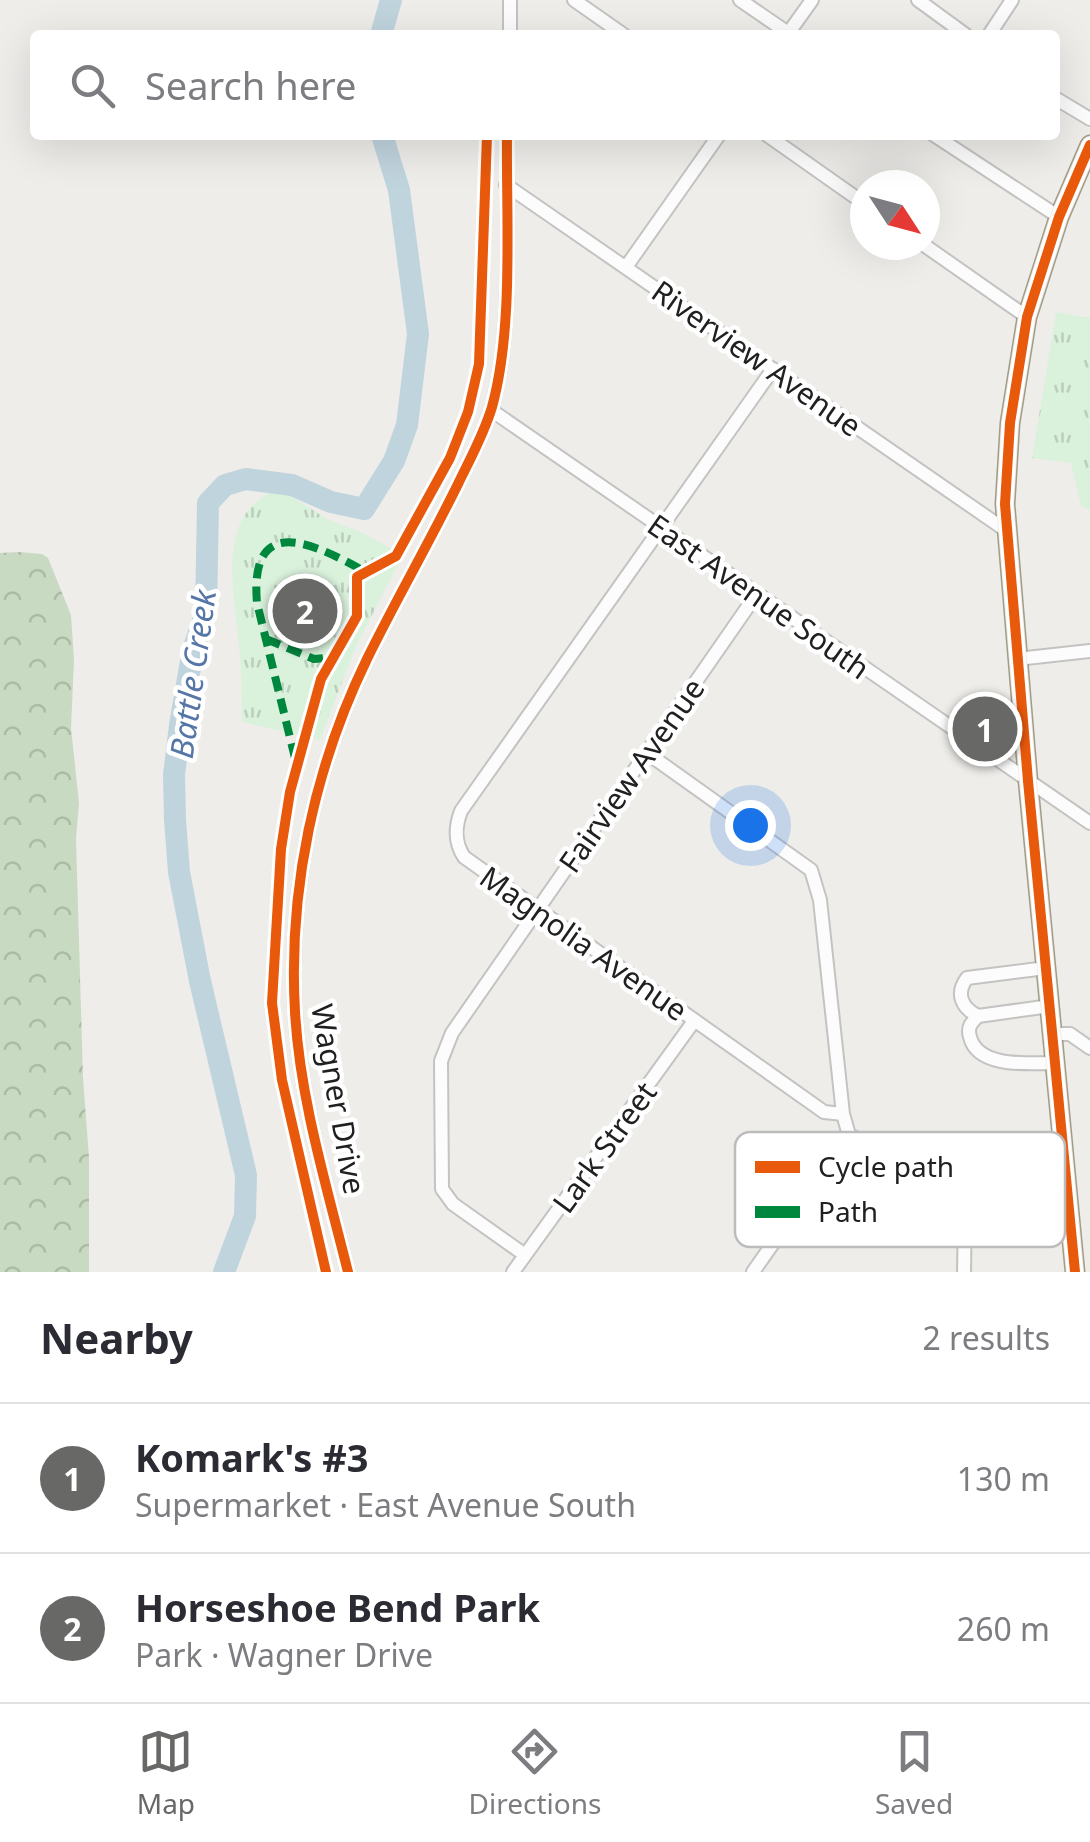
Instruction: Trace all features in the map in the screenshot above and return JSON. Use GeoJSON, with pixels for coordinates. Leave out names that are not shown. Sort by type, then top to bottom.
{"type":"FeatureCollection","features":[{"type":"Feature","properties":{"kind":"main road"},"geometry":{"type":"LineString","coordinates":[[1062,1132],[1007,530],[1010,423],[1027,317],[1059,216],[1090,145]]}},
{"type":"Feature","properties":{"kind":"main road"},"geometry":{"type":"LineString","coordinates":[[1065,1163],[1076,1272]]}},
{"type":"Feature","properties":{"kind":"street"},"geometry":{"type":"LineString","coordinates":[[510,0],[510,30]]}},
{"type":"Feature","properties":{"kind":"street"},"geometry":{"type":"LineString","coordinates":[[574,0],[617,30]]}},
{"type":"Feature","properties":{"kind":"street"},"geometry":{"type":"LineString","coordinates":[[740,0],[783,30]]}},
{"type":"Feature","properties":{"kind":"street"},"geometry":{"type":"LineString","coordinates":[[792,30],[812,0]]}},
{"type":"Feature","properties":{"kind":"street"},"geometry":{"type":"LineString","coordinates":[[918,0],[959,30]]}},
{"type":"Feature","properties":{"kind":"street"},"geometry":{"type":"LineString","coordinates":[[991,30],[1012,0]]}},
{"type":"Feature","properties":{"kind":"street"},"geometry":{"type":"LineString","coordinates":[[1060,101],[1090,119]]}},
{"type":"Feature","properties":{"kind":"street","name":"Wagner Drive"},"geometry":{"type":"LineString","coordinates":[[348,1272],[310,1116],[295,1014],[294,946],[302,859],[324,762],[349,696],[448,505],[491,410],[505,292],[508,140]]}},
{"type":"Feature","properties":{"kind":"street"},"geometry":{"type":"LineString","coordinates":[[626,267],[715,140]]}},
{"type":"Feature","properties":{"kind":"street"},"geometry":{"type":"LineString","coordinates":[[774,140],[850,193]]}},
{"type":"Feature","properties":{"kind":"street"},"geometry":{"type":"LineString","coordinates":[[942,140],[1059,216]]}},
{"type":"Feature","properties":{"kind":"street","name":"Riverview Avenue"},"geometry":{"type":"LineString","coordinates":[[506,185],[1007,530]]}},
{"type":"Feature","properties":{"kind":"street"},"geometry":{"type":"LineString","coordinates":[[940,256],[1027,317]]}},
{"type":"Feature","properties":{"kind":"street","name":"Magnolia Avenue"},"geometry":{"type":"LineString","coordinates":[[773,370],[455,826],[458,849],[464,858],[824,1112],[843,1114]]}},
{"type":"Feature","properties":{"kind":"street","name":"East Avenue South"},"geometry":{"type":"LineString","coordinates":[[491,410],[1090,824]]}},
{"type":"Feature","properties":{"kind":"street","name":"Fairview Avenue"},"geometry":{"type":"LineString","coordinates":[[526,1256],[454,1204],[442,1190],[442,1061],[452,1033],[756,595]]}},
{"type":"Feature","properties":{"kind":"street"},"geometry":{"type":"LineString","coordinates":[[1017,659],[1090,650]]}},
{"type":"Feature","properties":{"kind":"street"},"geometry":{"type":"LineString","coordinates":[[647,753],[811,870],[820,900],[843,1114],[848,1132]]}},
{"type":"Feature","properties":{"kind":"street"},"geometry":{"type":"LineString","coordinates":[[1046,968],[967,978],[961,986],[961,1002],[978,1016],[1050,1006]]}},
{"type":"Feature","properties":{"kind":"street"},"geometry":{"type":"LineString","coordinates":[[978,1016],[968,1033],[973,1045],[985,1055],[1024,1064],[1056,1063]]}},
{"type":"Feature","properties":{"kind":"street","name":"Lark Street"},"geometry":{"type":"LineString","coordinates":[[513,1272],[694,1021]]}},
{"type":"Feature","properties":{"kind":"street"},"geometry":{"type":"LineString","coordinates":[[1053,1034],[1070,1034],[1090,1048]]}},
{"type":"Feature","properties":{"kind":"street"},"geometry":{"type":"LineString","coordinates":[[753,1272],[770,1247]]}},
{"type":"Feature","properties":{"kind":"street"},"geometry":{"type":"LineString","coordinates":[[964,1247],[964,1272]]}},
{"type":"Feature","properties":{"kind":"green space"},"geometry":{"type":"Polygon","coordinates":[[[1056,312],[1090,318],[1090,510],[1081,506],[1071,463],[1032,458],[1056,312]]]}},
{"type":"Feature","properties":{"kind":"green space"},"geometry":{"type":"Polygon","coordinates":[[[280,489],[327,519],[403,555],[357,644],[320,740],[242,722],[233,552],[237,531],[246,514],[260,499],[280,489]]]}},
{"type":"Feature","properties":{"kind":"green space"},"geometry":{"type":"Polygon","coordinates":[[[0,553],[48,558],[71,615],[71,728],[79,803],[76,839],[89,1158],[89,1272],[0,1272],[0,553]]]}},
{"type":"Feature","properties":{"kind":"waterway","name":"Battle Creek"},"geometry":{"type":"LineString","coordinates":[[382,30],[391,0]]}},
{"type":"Feature","properties":{"kind":"waterway","name":"Battle Creek"},"geometry":{"type":"LineString","coordinates":[[224,1272],[245,1216],[246,1175],[200,981],[179,872],[174,775],[193,650],[206,612],[208,503],[225,485],[246,479],[292,485],[331,502],[364,509],[394,461],[407,425],[418,334],[399,190],[384,140]]}},
{"type":"Feature","properties":{"kind":"marked path"},"geometry":{"type":"LineString","coordinates":[[295,758],[257,603],[257,574],[263,555],[274,545],[289,542],[307,545],[364,571]]}},
{"type":"Feature","properties":{"kind":"marked path"},"geometry":{"type":"LineString","coordinates":[[266,639],[314,659],[335,657]]}},
{"type":"Feature","properties":{"kind":"cycle path"},"geometry":{"type":"LineString","coordinates":[[326,1272],[282,1080],[272,1003],[281,849],[290,792],[321,679],[357,616],[357,577],[396,556],[450,458],[468,412],[479,364],[487,140]]}},
{"type":"Feature","properties":{"kind":"cycle path"},"geometry":{"type":"LineString","coordinates":[[348,1272],[316,1143],[298,1045],[294,966],[301,875],[319,786],[348,700],[472,456],[492,407],[506,308],[507,140]]}},
{"type":"Feature","properties":{"kind":"cycle path"},"geometry":{"type":"LineString","coordinates":[[1062,1132],[1005,504],[1010,423],[1027,317],[1059,217],[1090,145]]}},
{"type":"Feature","properties":{"kind":"cycle path"},"geometry":{"type":"LineString","coordinates":[[1065,1168],[1075,1272]]}},
{"type":"Feature","properties":{"kind":"place","name":"Horseshoe Bend Park"},"geometry":{"type":"Point","coordinates":[305,611]}},
{"type":"Feature","properties":{"kind":"place","name":"Komark's #3"},"geometry":{"type":"Point","coordinates":[985,729]}}]}
